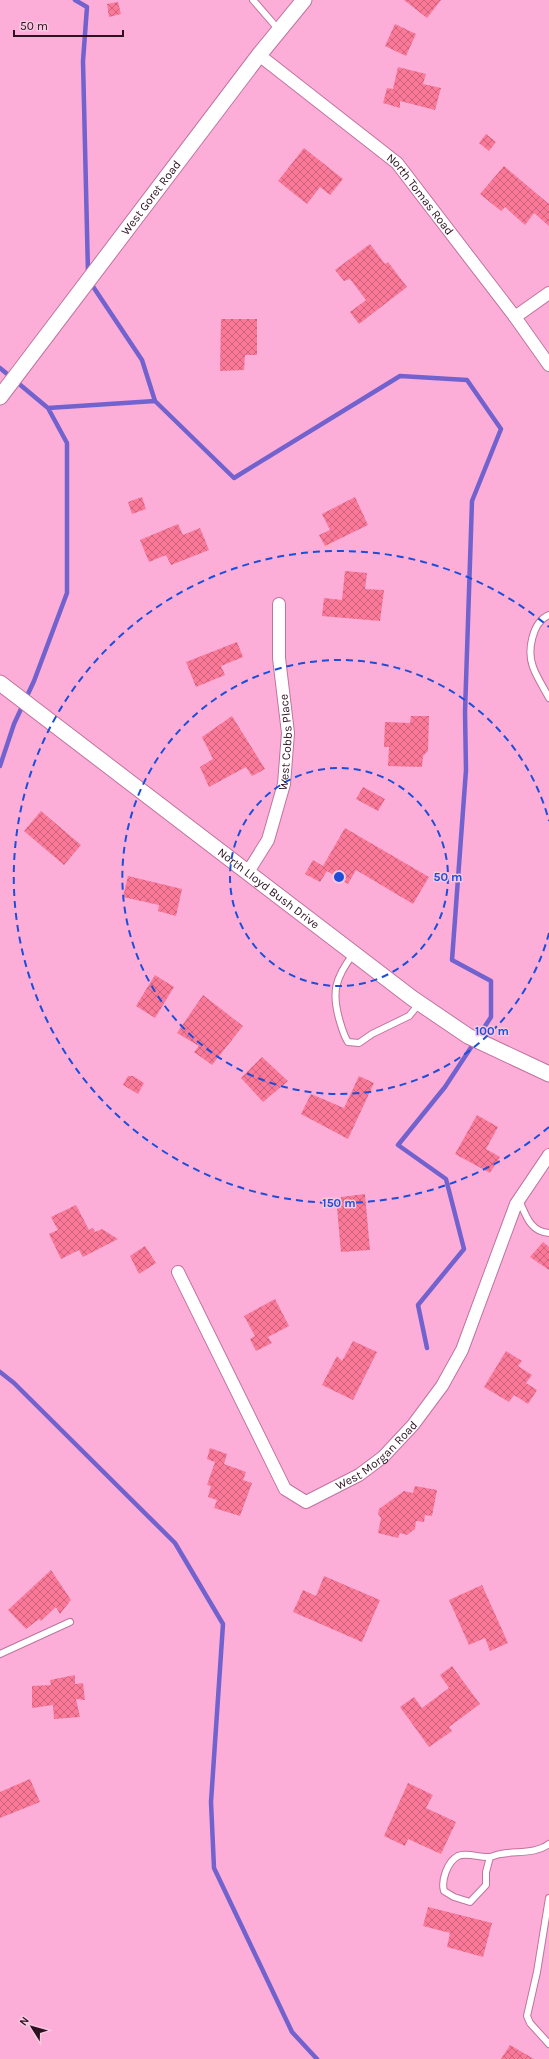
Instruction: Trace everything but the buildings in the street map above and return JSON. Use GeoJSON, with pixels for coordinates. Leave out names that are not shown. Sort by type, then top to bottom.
{"type":"FeatureCollection","features":[{"type":"Feature","properties":{"kind":"street","name":"West Goret Road"},"geometry":{"type":"LineString","coordinates":[[0,397],[259,55],[304,0]]}},
{"type":"Feature","properties":{"kind":"street","name":"North Tomas Road"},"geometry":{"type":"LineString","coordinates":[[259,55],[397,163],[515,317],[549,364]]}},
{"type":"Feature","properties":{"kind":"street"},"geometry":{"type":"LineString","coordinates":[[515,317],[549,293]]}},
{"type":"Feature","properties":{"kind":"street","name":"West Cobbs Place"},"geometry":{"type":"LineString","coordinates":[[248,872],[268,840],[284,784],[288,733],[279,658],[279,604]]}},
{"type":"Feature","properties":{"kind":"street","name":"North Lloyd Bush Drive"},"geometry":{"type":"LineString","coordinates":[[0,683],[419,1003],[468,1036],[549,1074]]}},
{"type":"Feature","properties":{"kind":"street","name":"West Morgan Road"},"geometry":{"type":"LineString","coordinates":[[178,1272],[285,1489],[306,1502],[359,1475],[383,1457],[413,1425],[442,1386],[462,1350],[519,1200],[549,1154]]}},
{"type":"Feature","properties":{"kind":"lane"},"geometry":{"type":"LineString","coordinates":[[253,0],[280,31]]}},
{"type":"Feature","properties":{"kind":"lane"},"geometry":{"type":"LineString","coordinates":[[549,615],[544,617],[537,626],[532,636],[531,646],[532,666],[549,698]]}},
{"type":"Feature","properties":{"kind":"lane"},"geometry":{"type":"LineString","coordinates":[[354,953],[342,968],[337,981],[335,995],[336,1010],[348,1042],[359,1043],[372,1034],[409,1016],[419,1003]]}},
{"type":"Feature","properties":{"kind":"lane"},"geometry":{"type":"LineString","coordinates":[[519,1200],[530,1224],[540,1233],[549,1233]]}},
{"type":"Feature","properties":{"kind":"lane"},"geometry":{"type":"LineString","coordinates":[[0,1654],[70,1622]]}},
{"type":"Feature","properties":{"kind":"lane"},"geometry":{"type":"LineString","coordinates":[[490,1857],[486,1872],[486,1885],[470,1902],[454,1897],[444,1891],[442,1883],[450,1865],[458,1856],[465,1855],[490,1857],[500,1854],[542,1850],[549,1844]]}},
{"type":"Feature","properties":{"kind":"lane"},"geometry":{"type":"LineString","coordinates":[[549,1898],[537,1972],[527,2016],[530,2023],[549,2044]]}},
{"type":"Feature","properties":{"kind":"waterway"},"geometry":{"type":"LineString","coordinates":[[75,0],[87,7],[83,61],[88,273]]}},
{"type":"Feature","properties":{"kind":"waterway"},"geometry":{"type":"LineString","coordinates":[[90,282],[142,360],[155,401]]}},
{"type":"Feature","properties":{"kind":"waterway"},"geometry":{"type":"LineString","coordinates":[[0,368],[48,408],[67,443],[67,593],[34,681],[14,724],[0,766]]}},
{"type":"Feature","properties":{"kind":"waterway"},"geometry":{"type":"LineString","coordinates":[[48,408],[155,401],[234,478],[400,376],[467,380],[501,429],[472,501],[465,712],[466,770],[452,960],[491,981],[491,1017],[445,1087],[398,1145],[446,1179],[464,1249],[418,1305],[427,1348]]}},
{"type":"Feature","properties":{"kind":"waterway"},"geometry":{"type":"LineString","coordinates":[[0,1372],[14,1383],[175,1543],[223,1624],[211,1802],[214,1868],[292,2032],[317,2059]]}}]}
